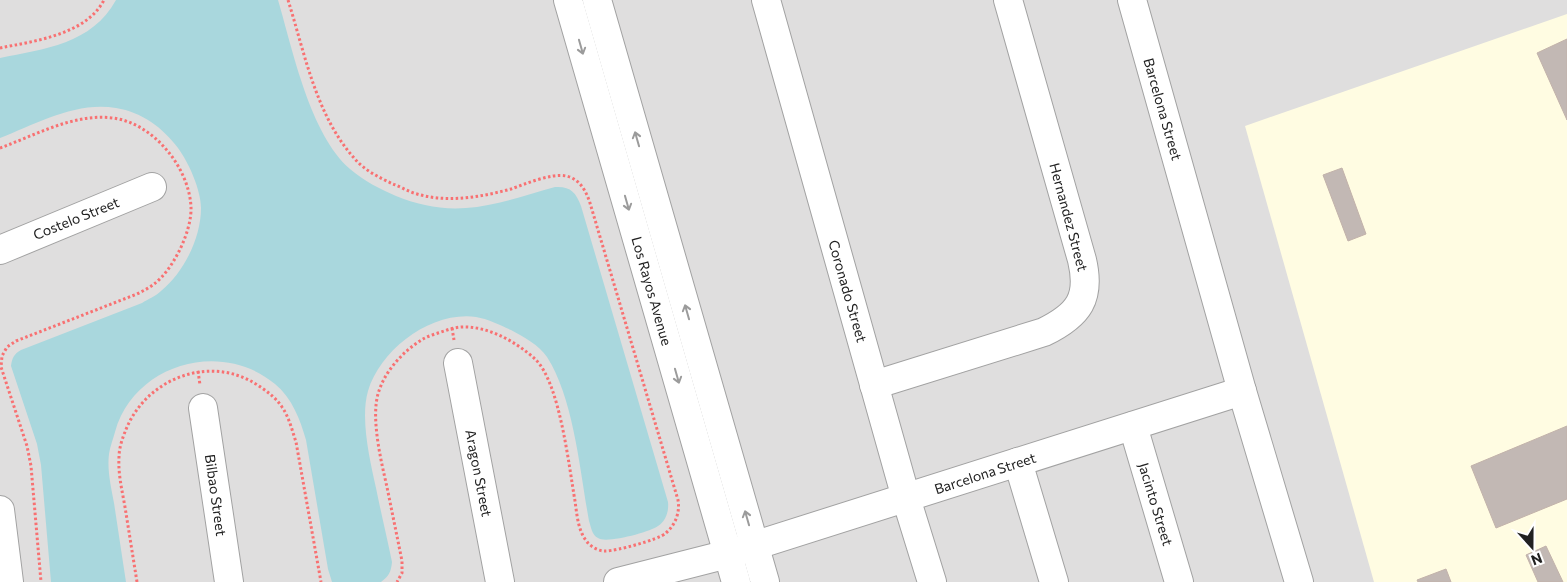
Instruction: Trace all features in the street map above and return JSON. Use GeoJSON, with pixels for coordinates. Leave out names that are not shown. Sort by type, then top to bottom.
{"type":"FeatureCollection","features":[{"type":"Feature","properties":{"kind":"street","name":"Los Rayos Avenue"},"geometry":{"type":"LineString","coordinates":[[568,0],[736,582]]}},
{"type":"Feature","properties":{"kind":"street","name":"Los Rayos Avenue"},"geometry":{"type":"LineString","coordinates":[[597,0],[765,582]]}},
{"type":"Feature","properties":{"kind":"street","name":"Coronado Street"},"geometry":{"type":"LineString","coordinates":[[766,0],[906,498],[932,582]]}},
{"type":"Feature","properties":{"kind":"street","name":"Hernandez Street"},"geometry":{"type":"LineString","coordinates":[[874,385],[1044,332],[1059,325],[1073,315],[1081,303],[1086,288],[1086,275],[1008,0]]}},
{"type":"Feature","properties":{"kind":"street","name":"Barcelona Street"},"geometry":{"type":"LineString","coordinates":[[1132,0],[1242,391],[1299,582]]}},
{"type":"Feature","properties":{"kind":"street","name":"Costelo Street"},"geometry":{"type":"LineString","coordinates":[[0,250],[152,187]]}},
{"type":"Feature","properties":{"kind":"street","name":"Aragon Street"},"geometry":{"type":"LineString","coordinates":[[458,363],[500,582]]}},
{"type":"Feature","properties":{"kind":"street","name":"Barcelona Street"},"geometry":{"type":"LineString","coordinates":[[618,582],[728,554],[1242,391]]}},
{"type":"Feature","properties":{"kind":"street","name":"Bilbao Street"},"geometry":{"type":"LineString","coordinates":[[203,408],[229,582]]}},
{"type":"Feature","properties":{"kind":"street","name":"Jacinto Street"},"geometry":{"type":"LineString","coordinates":[[1133,426],[1179,582]]}},
{"type":"Feature","properties":{"kind":"street"},"geometry":{"type":"LineString","coordinates":[[1018,462],[1054,582]]}},
{"type":"Feature","properties":{"kind":"street"},"geometry":{"type":"LineString","coordinates":[[0,510],[9,582]]}},
{"type":"Feature","properties":{"kind":"path"},"geometry":{"type":"LineString","coordinates":[[0,48],[63,33],[83,23],[102,5],[104,0]]}},
{"type":"Feature","properties":{"kind":"path"},"geometry":{"type":"LineString","coordinates":[[288,0],[312,78],[325,113],[338,139],[356,161],[382,179],[418,194],[441,198],[465,198],[490,194],[554,177],[566,176],[576,180],[582,186],[590,202],[678,500],[677,518],[665,534],[655,539],[613,550],[604,551],[593,548],[586,542],[582,534],[561,420],[547,379],[538,362],[521,347],[496,334],[474,328],[452,328],[423,339],[405,353],[387,374],[378,394],[376,415],[378,448],[402,561],[402,573],[397,582]]}},
{"type":"Feature","properties":{"kind":"path"},"geometry":{"type":"LineString","coordinates":[[0,148],[69,122],[92,117],[115,118],[136,125],[150,133],[163,146],[182,175],[191,207],[181,249],[165,273],[154,284],[138,294],[16,341],[7,347],[2,356],[1,367],[20,420],[30,460],[41,582]]}},
{"type":"Feature","properties":{"kind":"shaded area"},"geometry":{"type":"Polygon","coordinates":[[[0,0],[1567,0],[1567,582],[0,582],[0,0]]]}},
{"type":"Feature","properties":{"kind":"shaded area"},"geometry":{"type":"Polygon","coordinates":[[[1567,14],[1567,582],[1374,582],[1245,126],[1567,14]]]}},
{"type":"Feature","properties":{"kind":"water"},"geometry":{"type":"Polygon","coordinates":[[[116,0],[278,0],[297,67],[314,114],[324,135],[336,154],[350,169],[372,184],[396,196],[430,206],[457,208],[500,203],[555,187],[572,191],[581,206],[668,502],[666,516],[661,524],[646,531],[610,540],[598,538],[594,535],[589,521],[570,414],[564,393],[547,357],[531,342],[503,326],[476,317],[459,317],[442,320],[410,336],[384,361],[368,391],[365,427],[371,465],[392,562],[389,574],[381,582],[332,582],[328,569],[306,440],[291,402],[275,384],[253,370],[230,363],[206,361],[182,366],[160,375],[140,389],[125,409],[115,432],[109,454],[109,472],[126,582],[51,582],[41,465],[37,444],[11,366],[13,358],[21,350],[142,303],[159,293],[177,274],[190,254],[198,231],[201,208],[197,185],[182,154],[166,134],[151,122],[135,113],[116,108],[86,108],[56,115],[0,138],[0,58],[50,47],[80,35],[106,15],[116,0]]]}},
{"type":"Feature","properties":{"kind":"building"},"geometry":{"type":"Polygon","coordinates":[[[1567,39],[1567,120],[1537,53],[1567,39]]]}},
{"type":"Feature","properties":{"kind":"building"},"geometry":{"type":"Polygon","coordinates":[[[1342,168],[1366,234],[1348,241],[1323,175],[1342,168]]]}},
{"type":"Feature","properties":{"kind":"building"},"geometry":{"type":"Polygon","coordinates":[[[1567,426],[1567,499],[1496,528],[1471,466],[1567,426]]]}},
{"type":"Feature","properties":{"kind":"building"},"geometry":{"type":"Polygon","coordinates":[[[1546,546],[1563,582],[1538,582],[1526,555],[1546,546]]]}},
{"type":"Feature","properties":{"kind":"building"},"geometry":{"type":"Polygon","coordinates":[[[1446,569],[1451,582],[1418,582],[1417,580],[1446,569]]]}}]}
